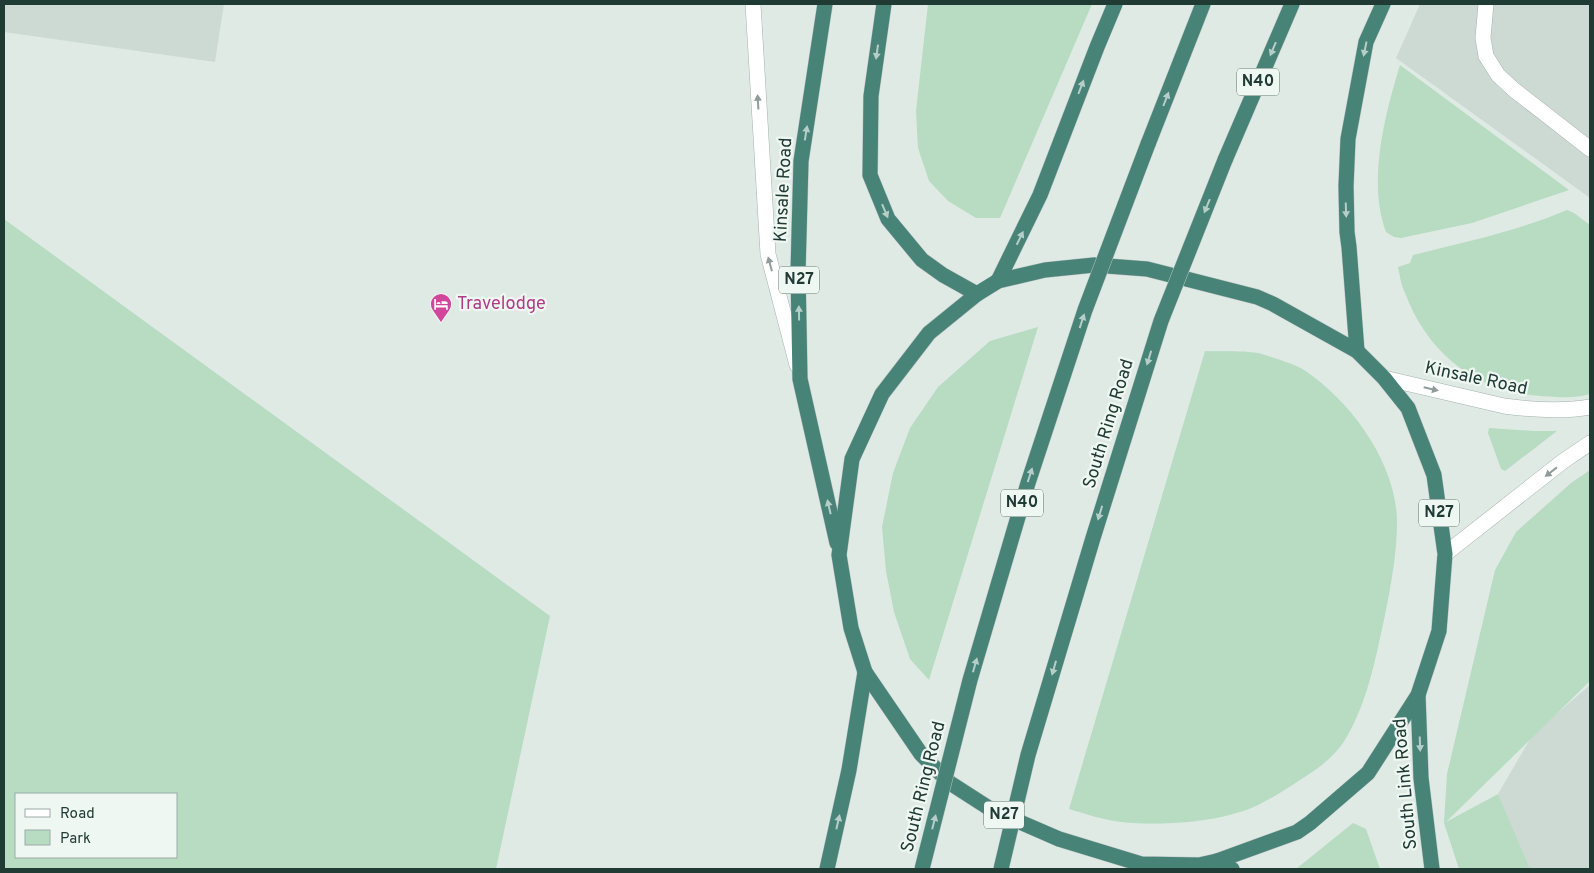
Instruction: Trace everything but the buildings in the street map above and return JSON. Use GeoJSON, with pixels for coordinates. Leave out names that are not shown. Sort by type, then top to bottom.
{"type":"FeatureCollection","features":[{"type":"Feature","properties":{"kind":"highway","name":"Kinsale Road"},"geometry":{"type":"LineString","coordinates":[[825,4],[802,161],[798,272],[800,379],[840,555]]}},
{"type":"Feature","properties":{"kind":"highway"},"geometry":{"type":"LineString","coordinates":[[884,4],[871,96],[870,175],[888,219],[922,260],[943,275],[977,294]]}},
{"type":"Feature","properties":{"kind":"highway"},"geometry":{"type":"LineString","coordinates":[[998,281],[1040,195],[1115,4]]}},
{"type":"Feature","properties":{"kind":"highway","name":"South Ring Road"},"geometry":{"type":"LineString","coordinates":[[922,869],[970,680],[1028,483],[1085,310],[1203,4]]}},
{"type":"Feature","properties":{"kind":"highway","name":"South Ring Road"},"geometry":{"type":"LineString","coordinates":[[1001,869],[1028,755],[1093,538],[1164,312],[1225,160],[1292,4]]}},
{"type":"Feature","properties":{"kind":"highway"},"geometry":{"type":"LineString","coordinates":[[1357,351],[1350,247],[1347,232],[1348,139],[1366,42],[1383,4]]}},
{"type":"Feature","properties":{"kind":"highway","name":"N27"},"geometry":{"type":"LineString","coordinates":[[1094,266],[1147,269],[1257,297],[1357,351],[1384,378],[1408,408],[1434,476],[1445,554],[1439,630],[1418,695],[1368,772],[1310,823],[1297,832],[1197,867],[1141,864],[1059,839],[992,810],[950,783],[921,754],[865,672],[851,628],[840,555],[852,459],[882,394],[929,333],[977,294],[998,281],[1044,270],[1094,266]]}},
{"type":"Feature","properties":{"kind":"highway"},"geometry":{"type":"LineString","coordinates":[[827,869],[849,770],[865,672]]}},
{"type":"Feature","properties":{"kind":"highway","name":"South Link Road"},"geometry":{"type":"LineString","coordinates":[[1418,695],[1421,778],[1432,869]]}},
{"type":"Feature","properties":{"kind":"highway"},"geometry":{"type":"LineString","coordinates":[[1217,861],[1232,869]]}},
{"type":"Feature","properties":{"kind":"street"},"geometry":{"type":"LineString","coordinates":[[752,4],[768,254],[800,379]]}},
{"type":"Feature","properties":{"kind":"street"},"geometry":{"type":"LineString","coordinates":[[1486,4],[1483,38],[1486,56],[1498,75],[1513,89],[1590,149]]}},
{"type":"Feature","properties":{"kind":"street","name":"Kinsale Road"},"geometry":{"type":"LineString","coordinates":[[1384,378],[1504,406],[1569,411],[1590,407]]}},
{"type":"Feature","properties":{"kind":"street"},"geometry":{"type":"LineString","coordinates":[[1445,554],[1562,462],[1590,443]]}},
{"type":"Feature","properties":{"kind":"shaded area"},"geometry":{"type":"Polygon","coordinates":[[[4,4],[224,4],[215,62],[4,32],[4,4]]]}},
{"type":"Feature","properties":{"kind":"shaded area"},"geometry":{"type":"Polygon","coordinates":[[[1420,4],[1590,4],[1590,198],[1396,58],[1420,4]]]}},
{"type":"Feature","properties":{"kind":"shaded area"},"geometry":{"type":"Polygon","coordinates":[[[1590,685],[1590,869],[1524,869],[1498,794],[1533,734],[1590,685]]]}},
{"type":"Feature","properties":{"kind":"green space"},"geometry":{"type":"Polygon","coordinates":[[[928,4],[1092,4],[1000,218],[976,218],[948,201],[929,181],[918,148],[916,111],[928,4]]]}},
{"type":"Feature","properties":{"kind":"green space"},"geometry":{"type":"Polygon","coordinates":[[[1400,65],[1569,190],[1472,223],[1401,238],[1394,237],[1386,232],[1378,192],[1378,170],[1384,126],[1400,65]]]}},
{"type":"Feature","properties":{"kind":"green space"},"geometry":{"type":"Polygon","coordinates":[[[1567,210],[1590,225],[1590,394],[1566,397],[1517,393],[1475,378],[1457,366],[1427,334],[1415,315],[1404,290],[1398,267],[1410,263],[1413,255],[1510,230],[1567,210]]]}},
{"type":"Feature","properties":{"kind":"green space"},"geometry":{"type":"Polygon","coordinates":[[[4,219],[550,616],[496,869],[4,869],[4,219]]]}},
{"type":"Feature","properties":{"kind":"green space"},"geometry":{"type":"Polygon","coordinates":[[[1038,327],[929,680],[910,659],[894,612],[886,571],[882,527],[893,473],[910,428],[938,387],[990,341],[1038,327]]]}},
{"type":"Feature","properties":{"kind":"green space"},"geometry":{"type":"Polygon","coordinates":[[[1205,351],[1262,354],[1304,370],[1338,399],[1354,416],[1368,436],[1389,478],[1395,500],[1397,534],[1395,557],[1385,615],[1370,681],[1351,729],[1334,754],[1318,768],[1258,805],[1226,816],[1191,822],[1154,824],[1108,820],[1069,809],[1205,351]]]}},
{"type":"Feature","properties":{"kind":"green space"},"geometry":{"type":"Polygon","coordinates":[[[1489,428],[1557,431],[1505,471],[1501,469],[1488,433],[1489,428]]]}},
{"type":"Feature","properties":{"kind":"green space"},"geometry":{"type":"Polygon","coordinates":[[[1590,470],[1590,681],[1446,822],[1498,794],[1530,869],[1459,869],[1444,823],[1447,774],[1495,570],[1516,532],[1571,483],[1590,470]]]}},
{"type":"Feature","properties":{"kind":"green space"},"geometry":{"type":"Polygon","coordinates":[[[1353,823],[1366,829],[1380,869],[1296,869],[1353,823]]]}},
{"type":"Feature","properties":{"kind":"place","name":"Travelodge"},"geometry":{"type":"Point","coordinates":[441,323]}}]}
